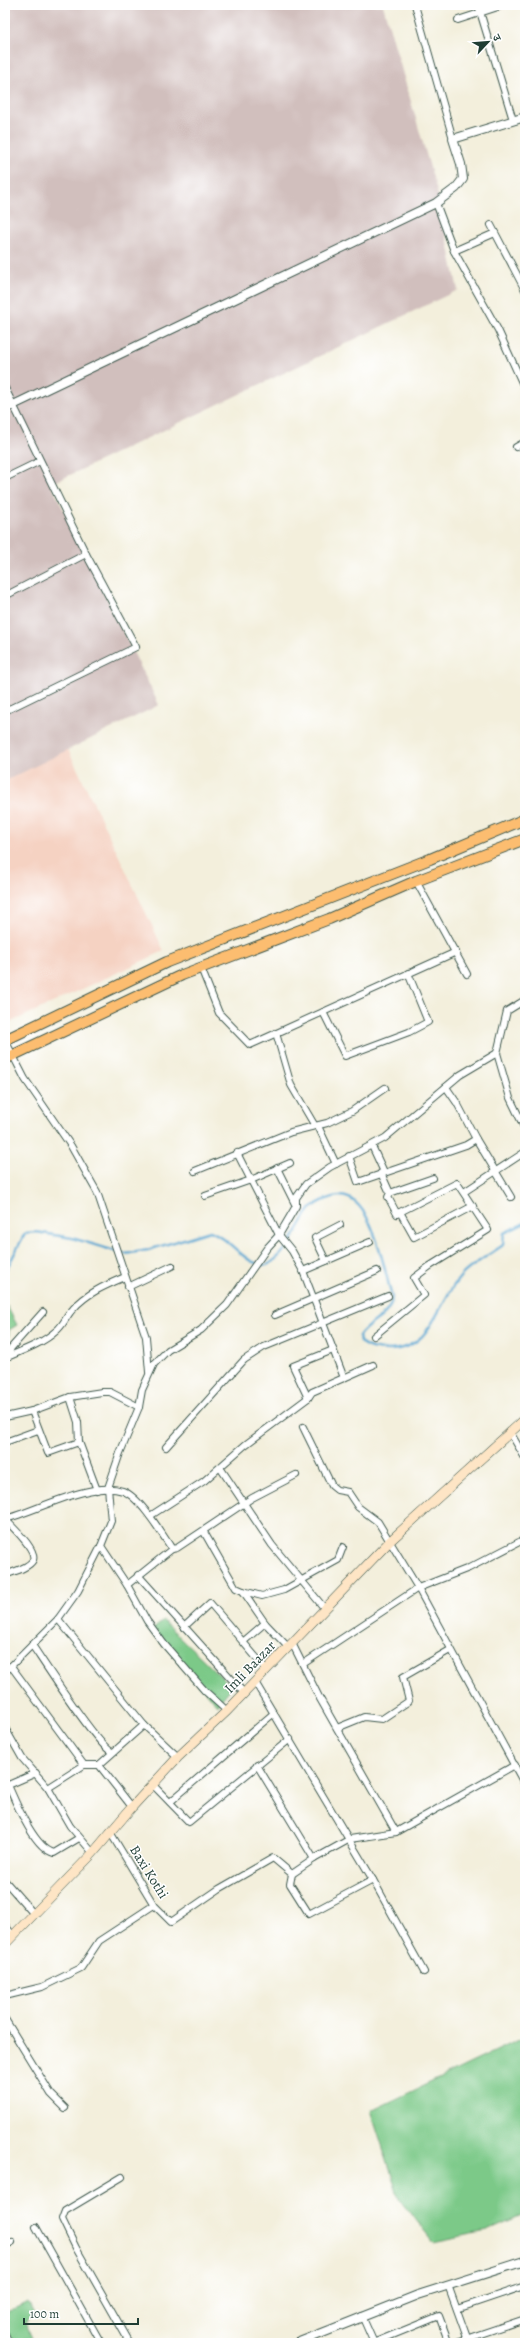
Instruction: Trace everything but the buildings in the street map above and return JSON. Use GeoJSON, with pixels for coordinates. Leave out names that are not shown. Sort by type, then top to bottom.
{"type":"FeatureCollection","features":[{"type":"Feature","properties":{"kind":"main road"},"geometry":{"type":"LineString","coordinates":[[5,1040],[167,962],[408,868],[525,819]]}},
{"type":"Feature","properties":{"kind":"main road"},"geometry":{"type":"LineString","coordinates":[[8,1058],[152,988],[329,919],[416,881],[525,839]]}},
{"type":"Feature","properties":{"kind":"main road","name":"Imli Baazar"},"geometry":{"type":"LineString","coordinates":[[5,1944],[33,1913],[93,1853],[132,1807],[178,1757],[227,1711],[390,1542],[525,1419]]}},
{"type":"Feature","properties":{"kind":"street"},"geometry":{"type":"LineString","coordinates":[[5,409],[436,204],[456,188],[463,179],[461,164],[415,5]]}},
{"type":"Feature","properties":{"kind":"street"},"geometry":{"type":"LineString","coordinates":[[478,5],[513,120]]}},
{"type":"Feature","properties":{"kind":"street"},"geometry":{"type":"LineString","coordinates":[[458,20],[504,5]]}},
{"type":"Feature","properties":{"kind":"street"},"geometry":{"type":"LineString","coordinates":[[453,139],[525,116]]}},
{"type":"Feature","properties":{"kind":"street"},"geometry":{"type":"LineString","coordinates":[[436,204],[454,251],[498,330],[525,390]]}},
{"type":"Feature","properties":{"kind":"street"},"geometry":{"type":"LineString","coordinates":[[491,225],[525,290]]}},
{"type":"Feature","properties":{"kind":"street"},"geometry":{"type":"LineString","coordinates":[[454,251],[495,233]]}},
{"type":"Feature","properties":{"kind":"street"},"geometry":{"type":"LineString","coordinates":[[5,388],[86,554],[136,647],[5,711]]}},
{"type":"Feature","properties":{"kind":"street"},"geometry":{"type":"LineString","coordinates":[[516,447],[525,442]]}},
{"type":"Feature","properties":{"kind":"street"},"geometry":{"type":"LineString","coordinates":[[5,478],[40,461]]}},
{"type":"Feature","properties":{"kind":"street"},"geometry":{"type":"LineString","coordinates":[[5,596],[86,554]]}},
{"type":"Feature","properties":{"kind":"street"},"geometry":{"type":"LineString","coordinates":[[416,881],[467,974]]}},
{"type":"Feature","properties":{"kind":"street"},"geometry":{"type":"LineString","coordinates":[[201,968],[220,1013],[250,1045],[456,952]]}},
{"type":"Feature","properties":{"kind":"street"},"geometry":{"type":"LineString","coordinates":[[323,1012],[345,1056],[409,1032],[428,1022],[408,973]]}},
{"type":"Feature","properties":{"kind":"street"},"geometry":{"type":"LineString","coordinates":[[525,1000],[507,1011],[497,1053],[510,1098],[525,1129]]}},
{"type":"Feature","properties":{"kind":"street"},"geometry":{"type":"LineString","coordinates":[[276,1033],[291,1086],[316,1126],[336,1164]]}},
{"type":"Feature","properties":{"kind":"street"},"geometry":{"type":"LineString","coordinates":[[5,1040],[8,1058],[70,1146],[97,1192],[111,1229],[128,1287],[146,1337],[150,1374]]}},
{"type":"Feature","properties":{"kind":"street"},"geometry":{"type":"LineString","coordinates":[[5,1672],[58,1619],[78,1591],[101,1546],[111,1521],[108,1488],[120,1453],[139,1407],[142,1390],[154,1364],[168,1350],[201,1330],[215,1318],[238,1292],[267,1248],[279,1235],[296,1206],[296,1198],[306,1184],[349,1156],[372,1146],[385,1138],[446,1087],[497,1053]]}},
{"type":"Feature","properties":{"kind":"street"},"geometry":{"type":"LineString","coordinates":[[446,1087],[457,1103],[476,1139],[511,1197]]}},
{"type":"Feature","properties":{"kind":"street"},"geometry":{"type":"LineString","coordinates":[[196,1171],[291,1132],[316,1126],[352,1111],[385,1088]]}},
{"type":"Feature","properties":{"kind":"street"},"geometry":{"type":"LineString","coordinates":[[349,1156],[358,1182],[426,1159],[476,1139]]}},
{"type":"Feature","properties":{"kind":"street"},"geometry":{"type":"LineString","coordinates":[[372,1146],[390,1194],[388,1197],[397,1214],[457,1183],[488,1230],[430,1266],[414,1278],[424,1295],[374,1336]]}},
{"type":"Feature","properties":{"kind":"street"},"geometry":{"type":"LineString","coordinates":[[464,1192],[525,1152]]}},
{"type":"Feature","properties":{"kind":"street"},"geometry":{"type":"LineString","coordinates":[[237,1153],[279,1235],[292,1251],[303,1271],[344,1378]]}},
{"type":"Feature","properties":{"kind":"street"},"geometry":{"type":"LineString","coordinates":[[205,1196],[252,1180],[290,1163]]}},
{"type":"Feature","properties":{"kind":"street"},"geometry":{"type":"LineString","coordinates":[[277,1168],[296,1206]]}},
{"type":"Feature","properties":{"kind":"street"},"geometry":{"type":"LineString","coordinates":[[390,1194],[433,1178]]}},
{"type":"Feature","properties":{"kind":"street"},"geometry":{"type":"LineString","coordinates":[[400,1212],[414,1237],[473,1206]]}},
{"type":"Feature","properties":{"kind":"street"},"geometry":{"type":"LineString","coordinates":[[326,1262],[315,1238],[340,1225]]}},
{"type":"Feature","properties":{"kind":"street"},"geometry":{"type":"LineString","coordinates":[[303,1271],[370,1242]]}},
{"type":"Feature","properties":{"kind":"street"},"geometry":{"type":"LineString","coordinates":[[128,1287],[172,1266]]}},
{"type":"Feature","properties":{"kind":"street"},"geometry":{"type":"LineString","coordinates":[[274,1314],[377,1271]]}},
{"type":"Feature","properties":{"kind":"street"},"geometry":{"type":"LineString","coordinates":[[6,1359],[31,1347],[55,1332],[63,1324],[72,1310],[85,1297],[100,1288],[125,1277]]}},
{"type":"Feature","properties":{"kind":"street"},"geometry":{"type":"LineString","coordinates":[[166,1447],[244,1360],[264,1348],[388,1296]]}},
{"type":"Feature","properties":{"kind":"street"},"geometry":{"type":"LineString","coordinates":[[6,1359],[8,1347],[43,1312]]}},
{"type":"Feature","properties":{"kind":"street"},"geometry":{"type":"LineString","coordinates":[[308,1398],[293,1366],[333,1350]]}},
{"type":"Feature","properties":{"kind":"street"},"geometry":{"type":"LineString","coordinates":[[150,1516],[221,1469],[245,1444],[308,1398],[312,1392],[373,1364]]}},
{"type":"Feature","properties":{"kind":"street"},"geometry":{"type":"LineString","coordinates":[[5,1417],[32,1411],[70,1397],[110,1392],[139,1407]]}},
{"type":"Feature","properties":{"kind":"street"},"geometry":{"type":"LineString","coordinates":[[70,1397],[78,1422],[79,1442],[97,1490]]}},
{"type":"Feature","properties":{"kind":"street"},"geometry":{"type":"LineString","coordinates":[[32,1411],[38,1430],[48,1452],[79,1442]]}},
{"type":"Feature","properties":{"kind":"street"},"geometry":{"type":"LineString","coordinates":[[303,1427],[332,1486],[337,1490],[348,1492],[358,1507],[375,1518],[390,1542],[418,1588],[450,1650],[525,1785]]}},
{"type":"Feature","properties":{"kind":"street"},"geometry":{"type":"LineString","coordinates":[[5,1442],[38,1430]]}},
{"type":"Feature","properties":{"kind":"street"},"geometry":{"type":"LineString","coordinates":[[510,1432],[525,1458]]}},
{"type":"Feature","properties":{"kind":"street"},"geometry":{"type":"LineString","coordinates":[[221,1469],[244,1505],[276,1549],[325,1609]]}},
{"type":"Feature","properties":{"kind":"street"},"geometry":{"type":"LineString","coordinates":[[127,1585],[172,1549],[177,1548],[204,1532],[252,1498],[296,1475]]}},
{"type":"Feature","properties":{"kind":"street"},"geometry":{"type":"LineString","coordinates":[[5,1575],[28,1565],[33,1560],[33,1554],[27,1542],[5,1519],[26,1513],[71,1496],[108,1488],[124,1491],[150,1516],[172,1549]]}},
{"type":"Feature","properties":{"kind":"street"},"geometry":{"type":"LineString","coordinates":[[204,1532],[236,1588],[262,1596],[284,1590],[338,1560],[343,1547]]}},
{"type":"Feature","properties":{"kind":"street"},"geometry":{"type":"LineString","coordinates":[[303,1664],[418,1588],[469,1568],[525,1539]]}},
{"type":"Feature","properties":{"kind":"street"},"geometry":{"type":"LineString","coordinates":[[101,1546],[127,1585],[147,1621],[164,1644],[205,1691],[227,1711]]}},
{"type":"Feature","properties":{"kind":"street"},"geometry":{"type":"LineString","coordinates":[[138,1575],[244,1693]]}},
{"type":"Feature","properties":{"kind":"street"},"geometry":{"type":"LineString","coordinates":[[243,1591],[265,1623],[290,1645],[303,1664],[337,1728],[396,1832]]}},
{"type":"Feature","properties":{"kind":"street"},"geometry":{"type":"LineString","coordinates":[[184,1627],[210,1603],[244,1641],[266,1669]]}},
{"type":"Feature","properties":{"kind":"street"},"geometry":{"type":"LineString","coordinates":[[58,1619],[144,1725],[178,1757]]}},
{"type":"Feature","properties":{"kind":"street"},"geometry":{"type":"LineString","coordinates":[[244,1641],[265,1623]]}},
{"type":"Feature","properties":{"kind":"street"},"geometry":{"type":"LineString","coordinates":[[32,1645],[89,1727],[107,1750],[112,1752]]}},
{"type":"Feature","properties":{"kind":"street"},"geometry":{"type":"LineString","coordinates":[[337,1728],[364,1717],[382,1719],[409,1701],[403,1677],[450,1650]]}},
{"type":"Feature","properties":{"kind":"street"},"geometry":{"type":"LineString","coordinates":[[11,1666],[84,1765]]}},
{"type":"Feature","properties":{"kind":"street"},"geometry":{"type":"LineString","coordinates":[[255,1682],[350,1839],[424,1972]]}},
{"type":"Feature","properties":{"kind":"street"},"geometry":{"type":"LineString","coordinates":[[170,1802],[274,1713]]}},
{"type":"Feature","properties":{"kind":"street"},"geometry":{"type":"LineString","coordinates":[[48,1788],[84,1765],[99,1765],[144,1725]]}},
{"type":"Feature","properties":{"kind":"street"},"geometry":{"type":"LineString","coordinates":[[5,1728],[22,1758],[48,1788],[79,1838],[93,1853]]}},
{"type":"Feature","properties":{"kind":"street"},"geometry":{"type":"LineString","coordinates":[[153,1784],[190,1822],[290,1739]]}},
{"type":"Feature","properties":{"kind":"street"},"geometry":{"type":"LineString","coordinates":[[99,1765],[132,1807]]}},
{"type":"Feature","properties":{"kind":"street"},"geometry":{"type":"LineString","coordinates":[[257,1765],[314,1859]]}},
{"type":"Feature","properties":{"kind":"street"},"geometry":{"type":"LineString","coordinates":[[373,1880],[309,1914],[290,1884],[292,1874],[314,1859],[350,1839],[396,1832],[515,1765]]}},
{"type":"Feature","properties":{"kind":"street"},"geometry":{"type":"LineString","coordinates":[[36,1773],[7,1786],[36,1838],[48,1852],[54,1853],[79,1838]]}},
{"type":"Feature","properties":{"kind":"street","name":"Baxi Kothi"},"geometry":{"type":"LineString","coordinates":[[110,1832],[154,1905],[171,1922],[219,1889],[273,1858],[292,1874]]}},
{"type":"Feature","properties":{"kind":"street"},"geometry":{"type":"LineString","coordinates":[[5,1881],[33,1913]]}},
{"type":"Feature","properties":{"kind":"street"},"geometry":{"type":"LineString","coordinates":[[5,1996],[42,1987],[81,1968],[99,1941],[154,1905]]}},
{"type":"Feature","properties":{"kind":"street"},"geometry":{"type":"LineString","coordinates":[[5,1925],[13,1936]]}},
{"type":"Feature","properties":{"kind":"street"},"geometry":{"type":"LineString","coordinates":[[5,2019],[51,2094],[66,2108]]}},
{"type":"Feature","properties":{"kind":"street"},"geometry":{"type":"LineString","coordinates":[[122,2177],[64,2211],[62,2219],[72,2241],[130,2343]]}},
{"type":"Feature","properties":{"kind":"street"},"geometry":{"type":"LineString","coordinates":[[36,2227],[102,2343]]}},
{"type":"Feature","properties":{"kind":"street"},"geometry":{"type":"LineString","coordinates":[[5,2246],[12,2242]]}},
{"type":"Feature","properties":{"kind":"street"},"geometry":{"type":"LineString","coordinates":[[296,2343],[362,2316],[448,2285],[525,2261]]}},
{"type":"Feature","properties":{"kind":"street"},"geometry":{"type":"LineString","coordinates":[[448,2285],[468,2341]]}},
{"type":"Feature","properties":{"kind":"street"},"geometry":{"type":"LineString","coordinates":[[457,2309],[525,2286]]}},
{"type":"Feature","properties":{"kind":"street"},"geometry":{"type":"LineString","coordinates":[[362,2316],[374,2343],[439,2316],[449,2343]]}},
{"type":"Feature","properties":{"kind":"street"},"geometry":{"type":"LineString","coordinates":[[454,2343],[468,2341],[525,2319]]}},
{"type":"Feature","properties":{"kind":"street"},"geometry":{"type":"LineString","coordinates":[[5,2334],[9,2343]]}},
{"type":"Feature","properties":{"kind":"shaded area"},"geometry":{"type":"Polygon","coordinates":[[[5,5],[383,5],[438,195],[458,290],[51,484],[159,705],[5,781],[5,5]]]}},
{"type":"Feature","properties":{"kind":"shaded area"},"geometry":{"type":"Polygon","coordinates":[[[45,701],[164,951],[5,1025],[5,720],[45,701]]]}},
{"type":"Feature","properties":{"kind":"green space"},"geometry":{"type":"Polygon","coordinates":[[[7,1306],[17,1325],[9,1330],[8,1346],[5,1347],[7,1306]]]}},
{"type":"Feature","properties":{"kind":"green space"},"geometry":{"type":"Polygon","coordinates":[[[163,1621],[232,1687],[217,1705],[152,1630],[163,1621]]]}},
{"type":"Feature","properties":{"kind":"green space"},"geometry":{"type":"Polygon","coordinates":[[[525,2037],[525,2214],[487,2231],[433,2242],[399,2198],[371,2111],[525,2037]]]}},
{"type":"Feature","properties":{"kind":"green space"},"geometry":{"type":"Polygon","coordinates":[[[28,2302],[34,2314],[25,2322],[34,2343],[12,2343],[5,2327],[5,2313],[28,2302]]]}},
{"type":"Feature","properties":{"kind":"waterway"},"geometry":{"type":"LineString","coordinates":[[5,1272],[26,1233],[36,1232],[72,1238],[125,1254],[148,1250],[210,1231],[225,1239],[244,1257],[259,1264],[267,1265],[274,1261],[285,1249],[308,1211],[321,1201],[333,1197],[346,1197],[358,1204],[367,1217],[380,1251],[392,1297],[388,1310],[368,1326],[359,1336],[360,1342],[374,1349],[389,1350],[404,1348],[425,1334],[461,1276],[475,1264],[503,1245],[504,1233],[525,1223]]}}]}
